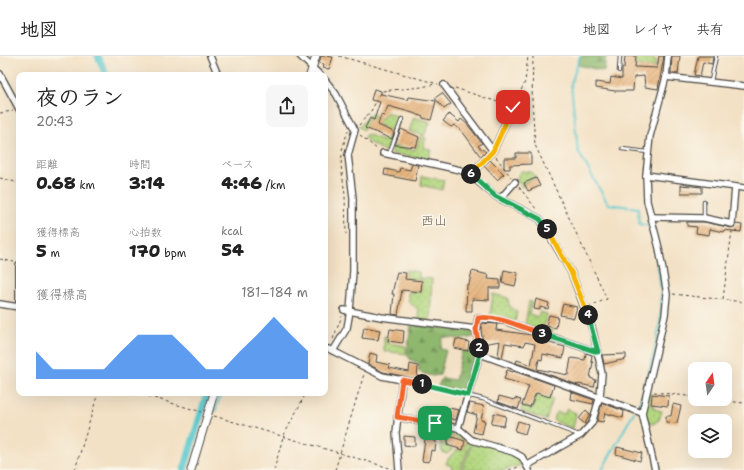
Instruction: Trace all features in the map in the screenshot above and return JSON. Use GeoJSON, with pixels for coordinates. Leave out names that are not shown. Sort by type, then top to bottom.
{"type":"FeatureCollection","features":[{"type":"Feature","properties":{"kind":"street"},"geometry":{"type":"LineString","coordinates":[[210,56],[217,72]]}},
{"type":"Feature","properties":{"kind":"street"},"geometry":{"type":"LineString","coordinates":[[300,56],[317,72]]}},
{"type":"Feature","properties":{"kind":"street"},"geometry":{"type":"LineString","coordinates":[[311,72],[316,56]]}},
{"type":"Feature","properties":{"kind":"street"},"geometry":{"type":"LineString","coordinates":[[655,470],[642,413],[665,314],[667,294],[647,201],[646,175],[652,128],[666,77],[668,56]]}},
{"type":"Feature","properties":{"kind":"street"},"geometry":{"type":"LineString","coordinates":[[0,74],[16,104]]}},
{"type":"Feature","properties":{"kind":"street"},"geometry":{"type":"LineString","coordinates":[[666,77],[744,86]]}},
{"type":"Feature","properties":{"kind":"street"},"geometry":{"type":"LineString","coordinates":[[328,84],[336,94],[355,130],[348,155],[353,198],[353,271],[350,311],[347,328],[331,350],[382,376],[402,380],[396,433],[399,470]]}},
{"type":"Feature","properties":{"kind":"street"},"geometry":{"type":"LineString","coordinates":[[444,85],[493,151]]}},
{"type":"Feature","properties":{"kind":"street"},"geometry":{"type":"LineString","coordinates":[[470,175],[493,151],[513,107]]}},
{"type":"Feature","properties":{"kind":"street"},"geometry":{"type":"LineString","coordinates":[[382,153],[446,165],[470,175],[500,199],[540,219],[571,272],[585,308],[598,352],[602,374],[600,396],[592,423],[581,435],[528,467],[522,457],[513,452],[472,440],[458,428],[397,417]]}},
{"type":"Feature","properties":{"kind":"street"},"geometry":{"type":"LineString","coordinates":[[646,175],[744,188]]}},
{"type":"Feature","properties":{"kind":"street"},"geometry":{"type":"LineString","coordinates":[[500,199],[515,182]]}},
{"type":"Feature","properties":{"kind":"street"},"geometry":{"type":"LineString","coordinates":[[651,217],[704,218],[732,224],[735,187]]}},
{"type":"Feature","properties":{"kind":"street"},"geometry":{"type":"LineString","coordinates":[[0,304],[16,307]]}},
{"type":"Feature","properties":{"kind":"street"},"geometry":{"type":"LineString","coordinates":[[344,310],[476,329]]}},
{"type":"Feature","properties":{"kind":"street"},"geometry":{"type":"LineString","coordinates":[[458,428],[480,354],[476,329],[478,318],[504,321],[598,352]]}},
{"type":"Feature","properties":{"kind":"street"},"geometry":{"type":"LineString","coordinates":[[480,354],[600,396],[642,413]]}},
{"type":"Feature","properties":{"kind":"street"},"geometry":{"type":"LineString","coordinates":[[191,470],[213,396]]}},
{"type":"Feature","properties":{"kind":"lane"},"geometry":{"type":"LineString","coordinates":[[619,71],[620,56]]}},
{"type":"Feature","properties":{"kind":"lane"},"geometry":{"type":"LineString","coordinates":[[711,82],[716,56]]}},
{"type":"Feature","properties":{"kind":"lane"},"geometry":{"type":"LineString","coordinates":[[389,154],[402,118]]}},
{"type":"Feature","properties":{"kind":"lane"},"geometry":{"type":"LineString","coordinates":[[622,149],[648,152]]}},
{"type":"Feature","properties":{"kind":"lane"},"geometry":{"type":"LineString","coordinates":[[704,200],[704,218]]}},
{"type":"Feature","properties":{"kind":"lane"},"geometry":{"type":"LineString","coordinates":[[402,380],[468,395],[581,435]]}},
{"type":"Feature","properties":{"kind":"path"},"geometry":{"type":"LineString","coordinates":[[339,56],[444,85],[513,107],[525,82],[528,56]]}},
{"type":"Feature","properties":{"kind":"path"},"geometry":{"type":"LineString","coordinates":[[533,56],[532,100],[535,145],[607,299],[585,308]]}},
{"type":"Feature","properties":{"kind":"path"},"geometry":{"type":"LineString","coordinates":[[382,153],[355,130],[372,111],[382,91],[436,84]]}},
{"type":"Feature","properties":{"kind":"path"},"geometry":{"type":"LineString","coordinates":[[0,113],[16,110]]}},
{"type":"Feature","properties":{"kind":"path"},"geometry":{"type":"LineString","coordinates":[[347,238],[345,195],[341,165],[342,152],[351,120]]}},
{"type":"Feature","properties":{"kind":"path"},"geometry":{"type":"LineString","coordinates":[[0,178],[16,182]]}},
{"type":"Feature","properties":{"kind":"path"},"geometry":{"type":"LineString","coordinates":[[723,299],[732,224]]}},
{"type":"Feature","properties":{"kind":"path"},"geometry":{"type":"LineString","coordinates":[[0,259],[16,263]]}},
{"type":"Feature","properties":{"kind":"path"},"geometry":{"type":"LineString","coordinates":[[667,294],[744,302]]}},
{"type":"Feature","properties":{"kind":"path"},"geometry":{"type":"LineString","coordinates":[[331,350],[344,310]]}},
{"type":"Feature","properties":{"kind":"path"},"geometry":{"type":"LineString","coordinates":[[335,470],[366,368]]}},
{"type":"Feature","properties":{"kind":"path"},"geometry":{"type":"LineString","coordinates":[[647,391],[688,396]]}},
{"type":"Feature","properties":{"kind":"path"},"geometry":{"type":"LineString","coordinates":[[75,470],[97,396]]}},
{"type":"Feature","properties":{"kind":"path"},"geometry":{"type":"LineString","coordinates":[[147,396],[199,411]]}},
{"type":"Feature","properties":{"kind":"path"},"geometry":{"type":"LineString","coordinates":[[274,470],[283,437],[304,396]]}},
{"type":"Feature","properties":{"kind":"path"},"geometry":{"type":"LineString","coordinates":[[732,402],[744,403]]}},
{"type":"Feature","properties":{"kind":"path"},"geometry":{"type":"LineString","coordinates":[[208,414],[395,470]]}},
{"type":"Feature","properties":{"kind":"path"},"geometry":{"type":"LineString","coordinates":[[509,470],[528,467]]}},
{"type":"Feature","properties":{"kind":"green space"},"geometry":{"type":"Polygon","coordinates":[[[581,56],[606,56],[604,71],[578,65],[581,56]]]}},
{"type":"Feature","properties":{"kind":"green space"},"geometry":{"type":"Polygon","coordinates":[[[636,56],[649,56],[656,60],[656,67],[635,65],[636,56]]]}},
{"type":"Feature","properties":{"kind":"green space"},"geometry":{"type":"Polygon","coordinates":[[[387,112],[400,118],[386,152],[368,142],[364,136],[368,134],[383,141],[386,138],[389,139],[392,131],[375,123],[376,120],[370,117],[363,130],[359,127],[371,113],[381,118],[384,117],[387,112]]]}},
{"type":"Feature","properties":{"kind":"green space"},"geometry":{"type":"Polygon","coordinates":[[[414,117],[430,122],[424,136],[409,131],[414,117]]]}},
{"type":"Feature","properties":{"kind":"green space"},"geometry":{"type":"Polygon","coordinates":[[[420,137],[426,138],[423,147],[431,150],[428,160],[391,153],[394,146],[412,150],[416,149],[420,137]]]}},
{"type":"Feature","properties":{"kind":"green space"},"geometry":{"type":"Polygon","coordinates":[[[522,171],[531,172],[536,178],[523,183],[524,186],[522,187],[517,180],[519,173],[522,171]]]}},
{"type":"Feature","properties":{"kind":"green space"},"geometry":{"type":"Polygon","coordinates":[[[422,176],[444,180],[442,190],[421,185],[422,176]]]}},
{"type":"Feature","properties":{"kind":"green space"},"geometry":{"type":"Polygon","coordinates":[[[406,270],[419,272],[419,278],[432,279],[430,321],[419,319],[418,310],[409,302],[408,292],[421,292],[422,280],[406,278],[406,270]]]}},
{"type":"Feature","properties":{"kind":"green space"},"geometry":{"type":"Polygon","coordinates":[[[493,294],[508,298],[510,306],[517,312],[515,322],[490,316],[493,294]]]}},
{"type":"Feature","properties":{"kind":"green space"},"geometry":{"type":"Polygon","coordinates":[[[529,301],[532,302],[529,314],[538,317],[540,312],[547,314],[543,327],[553,330],[551,335],[525,326],[529,301]]]}},
{"type":"Feature","properties":{"kind":"green space"},"geometry":{"type":"Polygon","coordinates":[[[411,325],[473,331],[474,337],[463,339],[443,337],[440,349],[446,350],[440,375],[432,376],[419,372],[419,363],[411,360],[407,355],[411,325]]]}},
{"type":"Feature","properties":{"kind":"green space"},"geometry":{"type":"Polygon","coordinates":[[[384,336],[387,337],[387,343],[406,346],[406,354],[384,351],[384,336]]]}},
{"type":"Feature","properties":{"kind":"green space"},"geometry":{"type":"Polygon","coordinates":[[[462,351],[476,353],[466,393],[438,386],[442,378],[455,380],[462,351]]]}},
{"type":"Feature","properties":{"kind":"green space"},"geometry":{"type":"Polygon","coordinates":[[[648,393],[652,394],[651,405],[654,406],[654,409],[662,411],[659,420],[653,424],[647,422],[643,413],[648,393]]]}},
{"type":"Feature","properties":{"kind":"green space"},"geometry":{"type":"Polygon","coordinates":[[[537,395],[553,399],[546,420],[521,411],[522,406],[532,409],[537,395]]]}},
{"type":"Feature","properties":{"kind":"green space"},"geometry":{"type":"Polygon","coordinates":[[[567,409],[576,413],[573,429],[553,420],[556,412],[564,414],[567,409]]]}},
{"type":"Feature","properties":{"kind":"green space"},"geometry":{"type":"Polygon","coordinates":[[[439,427],[456,429],[471,442],[460,470],[451,470],[452,466],[446,464],[448,459],[456,450],[463,450],[466,441],[448,435],[446,446],[453,449],[447,454],[442,452],[439,427]]]}},
{"type":"Feature","properties":{"kind":"green space"},"geometry":{"type":"Polygon","coordinates":[[[473,442],[509,452],[521,459],[525,464],[503,470],[462,470],[473,442]]]}},
{"type":"Feature","properties":{"kind":"building"},"geometry":{"type":"Polygon","coordinates":[[[321,56],[333,57],[329,69],[323,68],[324,64],[319,63],[321,56]]]}},
{"type":"Feature","properties":{"kind":"building"},"geometry":{"type":"Polygon","coordinates":[[[625,56],[636,56],[635,67],[657,68],[659,56],[664,56],[658,89],[645,87],[644,76],[634,77],[633,91],[615,91],[596,88],[596,82],[610,84],[611,77],[622,79],[622,68],[624,68],[625,56]]]}},
{"type":"Feature","properties":{"kind":"building"},"geometry":{"type":"Polygon","coordinates":[[[672,56],[680,56],[678,74],[671,73],[672,56]]]}},
{"type":"Feature","properties":{"kind":"building"},"geometry":{"type":"Polygon","coordinates":[[[698,56],[713,56],[712,64],[703,62],[700,76],[694,75],[698,56]]]}},
{"type":"Feature","properties":{"kind":"building"},"geometry":{"type":"Polygon","coordinates":[[[374,89],[381,91],[381,94],[408,100],[409,97],[436,101],[431,120],[388,106],[384,116],[381,115],[378,125],[394,132],[392,139],[365,128],[370,118],[374,120],[380,102],[371,100],[374,89]]]}},
{"type":"Feature","properties":{"kind":"building"},"geometry":{"type":"Polygon","coordinates":[[[442,93],[451,104],[444,109],[435,98],[442,93]]]}},
{"type":"Feature","properties":{"kind":"building"},"geometry":{"type":"Polygon","coordinates":[[[449,114],[459,122],[461,119],[467,124],[482,143],[478,146],[486,152],[481,157],[462,131],[454,125],[451,127],[443,121],[449,114]]]}},
{"type":"Feature","properties":{"kind":"building"},"geometry":{"type":"Polygon","coordinates":[[[401,129],[419,137],[416,147],[395,145],[401,129]]]}},
{"type":"Feature","properties":{"kind":"building"},"geometry":{"type":"Polygon","coordinates":[[[516,153],[531,153],[531,164],[510,165],[510,169],[504,169],[504,158],[516,158],[516,153]]]}},
{"type":"Feature","properties":{"kind":"building"},"geometry":{"type":"Polygon","coordinates":[[[490,160],[504,174],[497,180],[484,166],[490,160]]]}},
{"type":"Feature","properties":{"kind":"building"},"geometry":{"type":"Polygon","coordinates":[[[412,164],[418,165],[415,181],[384,175],[385,169],[399,172],[400,168],[410,170],[412,164]]]}},
{"type":"Feature","properties":{"kind":"building"},"geometry":{"type":"Polygon","coordinates":[[[536,178],[540,186],[528,191],[524,183],[536,178]]]}},
{"type":"Feature","properties":{"kind":"building"},"geometry":{"type":"Polygon","coordinates":[[[681,185],[702,187],[702,193],[681,193],[681,185]]]}},
{"type":"Feature","properties":{"kind":"building"},"geometry":{"type":"Polygon","coordinates":[[[687,222],[704,222],[732,228],[736,224],[742,225],[741,232],[724,230],[723,232],[710,229],[709,235],[696,233],[697,227],[687,226],[687,222]]]}},
{"type":"Feature","properties":{"kind":"building"},"geometry":{"type":"Polygon","coordinates":[[[504,270],[518,273],[515,286],[502,283],[504,270]]]}},
{"type":"Feature","properties":{"kind":"building"},"geometry":{"type":"Polygon","coordinates":[[[472,271],[489,275],[488,279],[500,280],[500,288],[489,288],[489,300],[472,299],[472,311],[466,311],[467,284],[469,284],[472,271]]]}},
{"type":"Feature","properties":{"kind":"building"},"geometry":{"type":"Polygon","coordinates":[[[397,272],[406,273],[405,279],[422,281],[421,292],[402,290],[398,315],[392,314],[394,294],[392,294],[397,272]]]}},
{"type":"Feature","properties":{"kind":"building"},"geometry":{"type":"Polygon","coordinates":[[[536,299],[549,303],[548,309],[540,307],[540,310],[534,309],[536,299]]]}},
{"type":"Feature","properties":{"kind":"building"},"geometry":{"type":"Polygon","coordinates":[[[563,304],[577,307],[574,318],[560,315],[563,304]]]}},
{"type":"Feature","properties":{"kind":"building"},"geometry":{"type":"Polygon","coordinates":[[[549,315],[558,317],[556,328],[546,326],[549,315]]]}},
{"type":"Feature","properties":{"kind":"building"},"geometry":{"type":"Polygon","coordinates":[[[482,323],[497,324],[496,330],[532,335],[545,339],[545,342],[565,347],[563,358],[543,354],[542,360],[539,359],[537,369],[568,375],[571,358],[585,360],[586,353],[592,355],[591,362],[593,362],[590,378],[596,380],[594,387],[578,385],[516,363],[517,360],[531,365],[535,344],[525,342],[524,346],[505,343],[502,358],[498,356],[500,341],[483,344],[481,330],[482,323]]]}},
{"type":"Feature","properties":{"kind":"building"},"geometry":{"type":"Polygon","coordinates":[[[364,327],[380,330],[378,340],[362,338],[364,327]]]}},
{"type":"Feature","properties":{"kind":"building"},"geometry":{"type":"Polygon","coordinates":[[[390,329],[404,331],[403,343],[388,341],[390,329]]]}},
{"type":"Feature","properties":{"kind":"building"},"geometry":{"type":"Polygon","coordinates":[[[456,339],[469,342],[468,351],[454,348],[456,339]]]}},
{"type":"Feature","properties":{"kind":"building"},"geometry":{"type":"Polygon","coordinates":[[[370,353],[377,355],[376,362],[390,365],[389,368],[409,372],[410,364],[418,366],[417,379],[383,372],[368,364],[370,353]]]}},
{"type":"Feature","properties":{"kind":"building"},"geometry":{"type":"Polygon","coordinates":[[[626,354],[626,359],[604,364],[602,355],[626,354]]]}},
{"type":"Feature","properties":{"kind":"building"},"geometry":{"type":"Polygon","coordinates":[[[507,370],[554,385],[550,397],[536,393],[530,407],[522,405],[529,386],[504,379],[507,370]]]}},
{"type":"Feature","properties":{"kind":"building"},"geometry":{"type":"Polygon","coordinates":[[[571,392],[594,400],[593,404],[570,399],[571,392]]]}},
{"type":"Feature","properties":{"kind":"building"},"geometry":{"type":"Polygon","coordinates":[[[652,394],[669,396],[668,406],[651,404],[652,394]]]}},
{"type":"Feature","properties":{"kind":"building"},"geometry":{"type":"Polygon","coordinates":[[[499,396],[514,400],[515,398],[521,400],[518,409],[498,402],[499,396]]]}},
{"type":"Feature","properties":{"kind":"building"},"geometry":{"type":"Polygon","coordinates":[[[470,403],[484,406],[481,420],[485,421],[482,434],[473,432],[477,415],[467,412],[470,403]]]}},
{"type":"Feature","properties":{"kind":"building"},"geometry":{"type":"Polygon","coordinates":[[[602,403],[624,411],[623,418],[605,413],[603,422],[597,421],[602,403]]]}},
{"type":"Feature","properties":{"kind":"building"},"geometry":{"type":"Polygon","coordinates":[[[673,404],[681,406],[677,423],[666,422],[666,416],[671,416],[673,404]]]}},
{"type":"Feature","properties":{"kind":"building"},"geometry":{"type":"Polygon","coordinates":[[[449,408],[459,410],[456,420],[447,418],[449,408]]]}},
{"type":"Feature","properties":{"kind":"building"},"geometry":{"type":"Polygon","coordinates":[[[586,410],[590,414],[585,424],[579,419],[586,410]]]}},
{"type":"Feature","properties":{"kind":"building"},"geometry":{"type":"Polygon","coordinates":[[[494,413],[506,416],[504,426],[491,424],[494,413]]]}},
{"type":"Feature","properties":{"kind":"building"},"geometry":{"type":"Polygon","coordinates":[[[518,421],[528,424],[525,434],[515,431],[518,421]]]}},
{"type":"Feature","properties":{"kind":"building"},"geometry":{"type":"Polygon","coordinates":[[[404,436],[415,437],[415,446],[404,445],[404,436]]]}},
{"type":"Feature","properties":{"kind":"building"},"geometry":{"type":"Polygon","coordinates":[[[449,436],[465,441],[463,450],[447,445],[449,436]]]}},
{"type":"Feature","properties":{"kind":"building"},"geometry":{"type":"Polygon","coordinates":[[[425,439],[436,441],[435,451],[431,450],[429,462],[422,461],[425,439]]]}},
{"type":"Feature","properties":{"kind":"building"},"geometry":{"type":"Polygon","coordinates":[[[617,447],[642,453],[640,461],[616,454],[617,447]]]}},
{"type":"Feature","properties":{"kind":"waterway"},"geometry":{"type":"LineString","coordinates":[[98,56],[105,72]]}},
{"type":"Feature","properties":{"kind":"waterway"},"geometry":{"type":"LineString","coordinates":[[580,56],[571,84],[578,151],[608,204],[638,208],[639,224],[650,226],[658,268],[661,290],[660,323],[639,407]]}},
{"type":"Feature","properties":{"kind":"waterway"},"geometry":{"type":"LineString","coordinates":[[184,470],[206,396]]}},
{"type":"Feature","properties":{"kind":"waterway"},"geometry":{"type":"LineString","coordinates":[[215,412],[220,396]]}},
{"type":"Feature","properties":{"kind":"waterway"},"geometry":{"type":"LineString","coordinates":[[602,470],[634,412]]}},
{"type":"Feature","properties":{"kind":"district","name":"西山"},"geometry":{"type":"Point","coordinates":[434,220]}},
{"type":"Feature","properties":{"kind":"route"},"geometry":{"type":"LineString","coordinates":[[435,423],[397,417],[402,380],[468,395],[480,354],[476,329],[478,318],[504,321],[598,352],[593,331],[571,272],[547,228],[540,219],[527,211],[510,205],[495,196],[470,175],[493,151],[513,107]]}}]}
